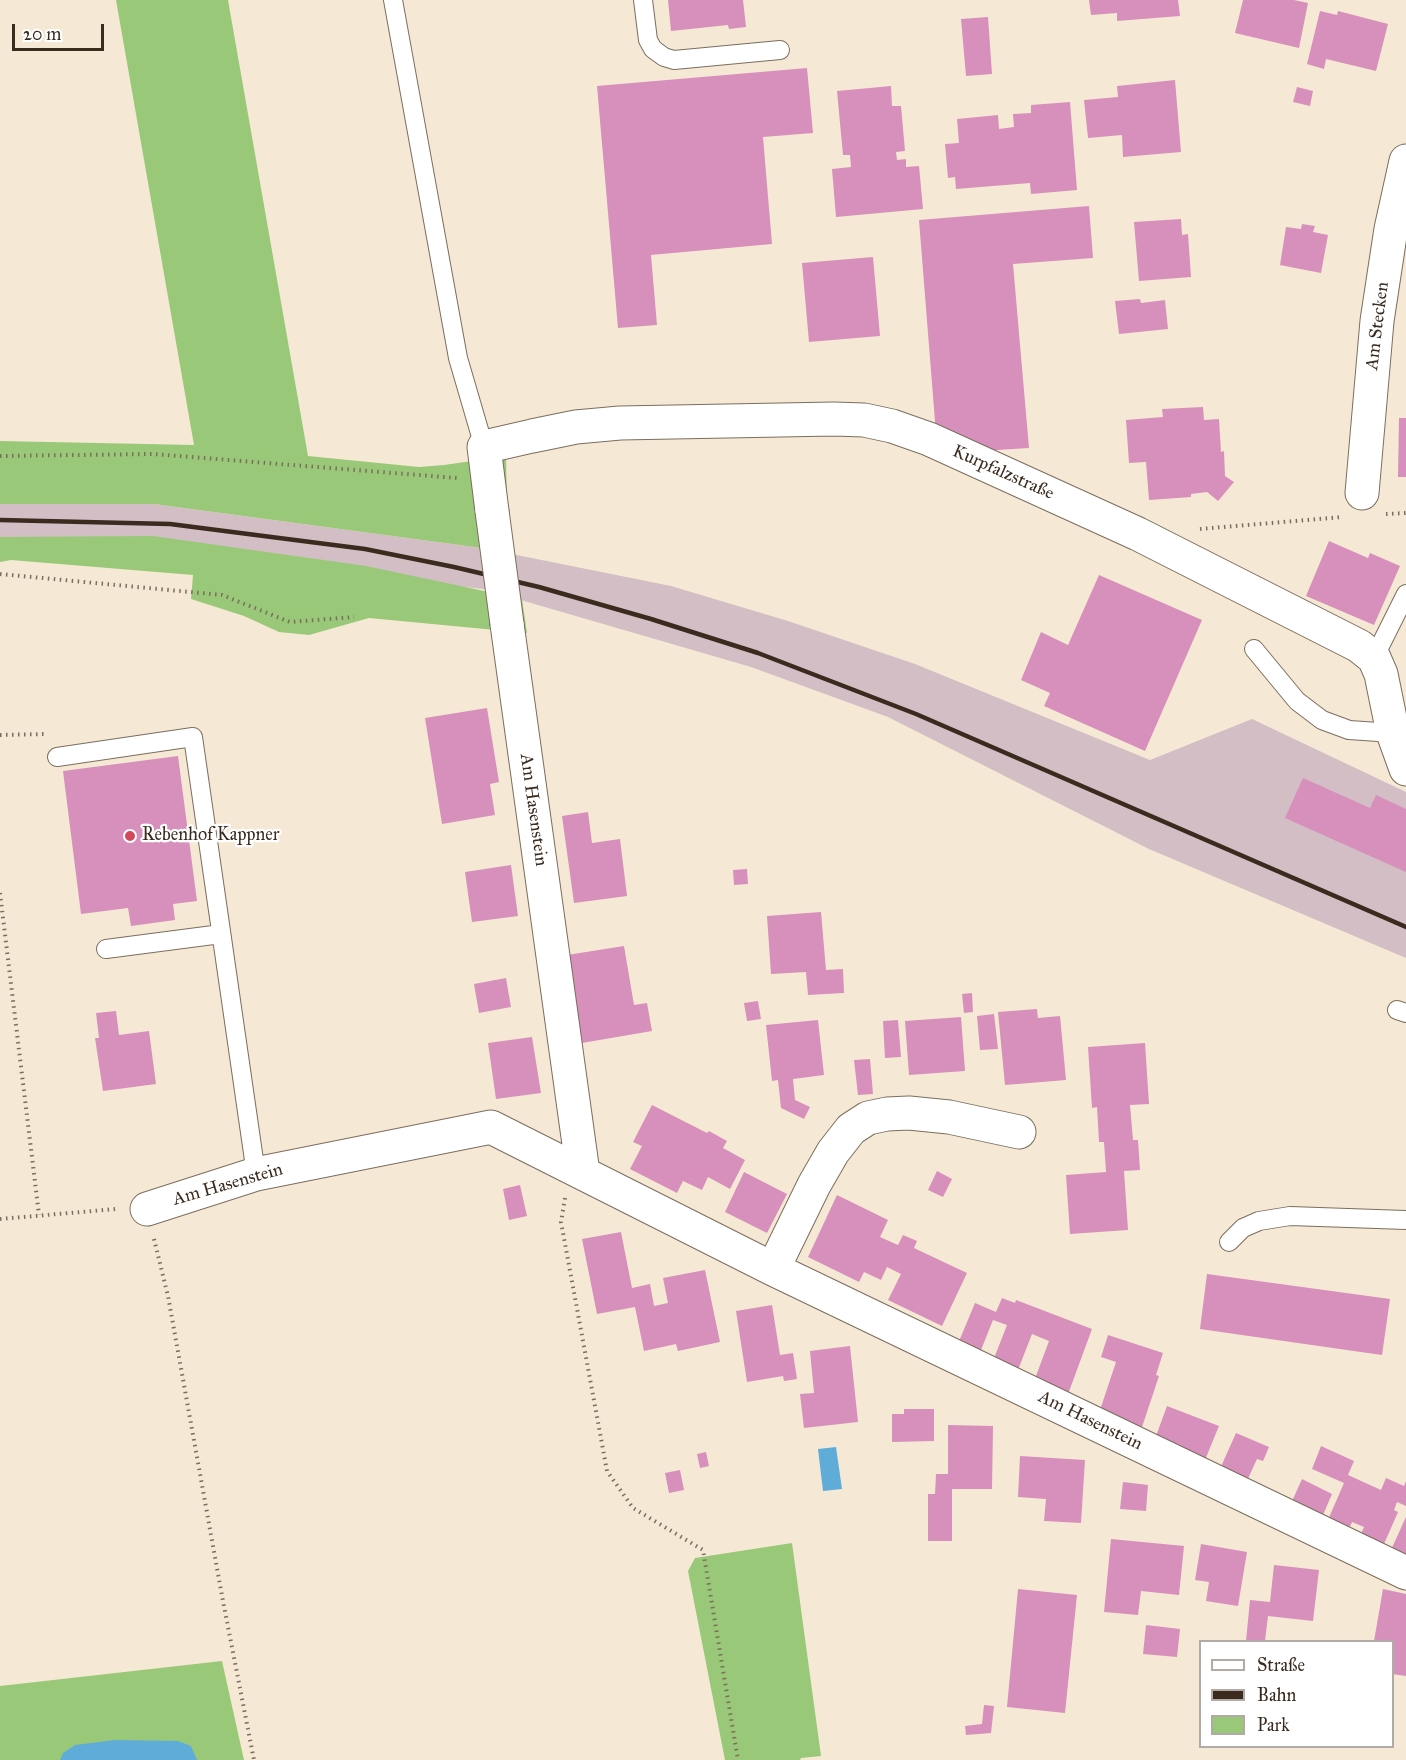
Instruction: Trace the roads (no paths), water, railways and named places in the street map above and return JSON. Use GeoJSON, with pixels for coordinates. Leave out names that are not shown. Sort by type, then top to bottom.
{"type":"FeatureCollection","features":[{"type":"Feature","properties":{"kind":"street","name":"Am Stecken"},"geometry":{"type":"LineString","coordinates":[[1366,508],[1377,321],[1391,229],[1406,161]]}},
{"type":"Feature","properties":{"kind":"street","name":"Kurpfalzstraße"},"geometry":{"type":"LineString","coordinates":[[484,447],[576,427],[620,423],[834,419],[864,420],[892,426],[929,440],[1138,534],[1339,634],[1374,658]]}},
{"type":"Feature","properties":{"kind":"street","name":"Am Hasenstein"},"geometry":{"type":"LineString","coordinates":[[484,447],[576,1170]]}},
{"type":"Feature","properties":{"kind":"street"},"geometry":{"type":"LineString","coordinates":[[1374,658],[1381,674],[1393,733],[1406,769]]}},
{"type":"Feature","properties":{"kind":"street"},"geometry":{"type":"LineString","coordinates":[[773,1269],[814,1185],[833,1152],[851,1129],[868,1118],[909,1113],[949,1117],[1019,1132]]}},
{"type":"Feature","properties":{"kind":"street","name":"Am Hasenstein"},"geometry":{"type":"LineString","coordinates":[[147,1209],[256,1174],[491,1127],[773,1269],[1406,1573]]}},
{"type":"Feature","properties":{"kind":"lane"},"geometry":{"type":"LineString","coordinates":[[393,0],[458,358],[484,447]]}},
{"type":"Feature","properties":{"kind":"lane"},"geometry":{"type":"LineString","coordinates":[[644,0],[648,40],[653,49],[663,57],[674,60],[780,51]]}},
{"type":"Feature","properties":{"kind":"lane"},"geometry":{"type":"LineString","coordinates":[[1374,658],[1406,594]]}},
{"type":"Feature","properties":{"kind":"lane"},"geometry":{"type":"LineString","coordinates":[[1254,649],[1297,701],[1322,720],[1349,730],[1393,733]]}},
{"type":"Feature","properties":{"kind":"lane"},"geometry":{"type":"LineString","coordinates":[[57,757],[193,737],[256,1174]]}},
{"type":"Feature","properties":{"kind":"lane"},"geometry":{"type":"LineString","coordinates":[[106,948],[220,934]]}},
{"type":"Feature","properties":{"kind":"lane"},"geometry":{"type":"LineString","coordinates":[[1229,1242],[1243,1228],[1259,1221],[1290,1216],[1406,1220]]}},
{"type":"Feature","properties":{"kind":"water"},"geometry":{"type":"Polygon","coordinates":[[[836,1447],[842,1489],[823,1491],[818,1449],[836,1447]]]}},
{"type":"Feature","properties":{"kind":"water"},"geometry":{"type":"Polygon","coordinates":[[[115,1740],[178,1741],[191,1746],[197,1760],[60,1760],[63,1753],[75,1745],[115,1740]]]}},
{"type":"Feature","properties":{"kind":"railway"},"geometry":{"type":"LineString","coordinates":[[0,520],[170,524],[365,549],[539,587],[651,619],[758,653],[916,714],[1406,927]]}},
{"type":"Feature","properties":{"kind":"place","name":"Rebenhof Kappner"},"geometry":{"type":"Point","coordinates":[130,836]}}]}
